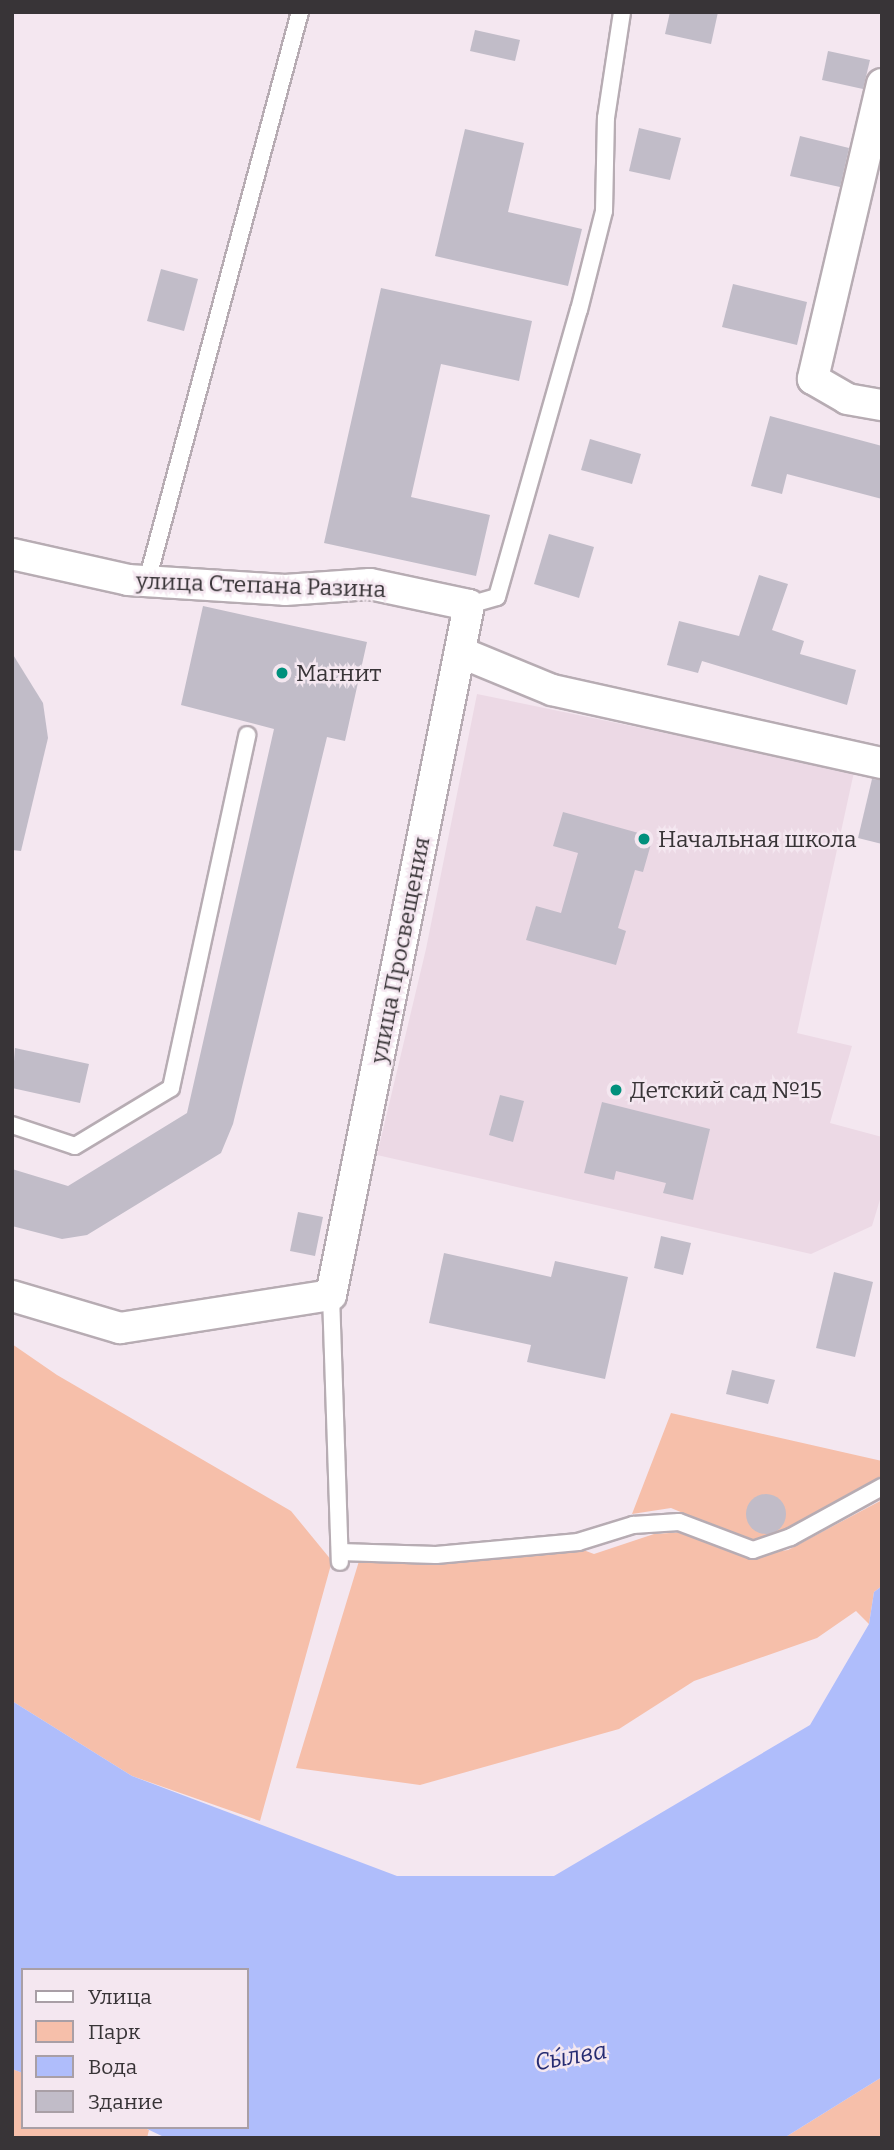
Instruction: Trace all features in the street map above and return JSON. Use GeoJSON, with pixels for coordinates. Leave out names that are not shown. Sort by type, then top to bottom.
{"type":"FeatureCollection","features":[{"type":"Feature","properties":{"kind":"street"},"geometry":{"type":"LineString","coordinates":[[882,84],[813,379],[847,399],[882,405]]}},
{"type":"Feature","properties":{"kind":"street","name":"улица Степана Разина"},"geometry":{"type":"LineString","coordinates":[[12,554],[147,581],[285,590],[370,584],[469,605]]}},
{"type":"Feature","properties":{"kind":"street","name":"улица Просвещения"},"geometry":{"type":"LineString","coordinates":[[331,1295],[469,605]]}},
{"type":"Feature","properties":{"kind":"street"},"geometry":{"type":"LineString","coordinates":[[460,652],[552,690],[882,763]]}},
{"type":"Feature","properties":{"kind":"street"},"geometry":{"type":"LineString","coordinates":[[12,1296],[120,1328],[331,1295]]}},
{"type":"Feature","properties":{"kind":"lane"},"geometry":{"type":"LineString","coordinates":[[147,581],[300,12]]}},
{"type":"Feature","properties":{"kind":"lane"},"geometry":{"type":"LineString","coordinates":[[469,605],[497,597],[579,310],[604,211],[606,118],[622,12]]}},
{"type":"Feature","properties":{"kind":"lane"},"geometry":{"type":"LineString","coordinates":[[12,1125],[75,1146],[172,1088],[247,736]]}},
{"type":"Feature","properties":{"kind":"lane"},"geometry":{"type":"LineString","coordinates":[[331,1295],[340,1557],[436,1555],[578,1542],[633,1525],[679,1522],[753,1550],[790,1537],[882,1487]]}},
{"type":"Feature","properties":{"kind":"shaded area"},"geometry":{"type":"Polygon","coordinates":[[[477,694],[854,772],[797,1033],[852,1046],[830,1123],[882,1137],[882,1193],[872,1226],[811,1254],[377,1155],[426,949],[477,694]]]}},
{"type":"Feature","properties":{"kind":"green space"},"geometry":{"type":"Polygon","coordinates":[[[12,1344],[57,1375],[291,1511],[332,1561],[260,1821],[132,1776],[12,1701],[12,1344]]]}},
{"type":"Feature","properties":{"kind":"green space"},"geometry":{"type":"Polygon","coordinates":[[[671,1413],[882,1461],[882,1481],[776,1537],[748,1540],[671,1508],[632,1514],[671,1413]]]}},
{"type":"Feature","properties":{"kind":"green space"},"geometry":{"type":"Polygon","coordinates":[[[882,1500],[882,1586],[874,1592],[869,1624],[856,1611],[817,1638],[694,1681],[619,1729],[420,1785],[296,1768],[359,1561],[578,1548],[594,1554],[654,1534],[686,1532],[746,1556],[788,1550],[882,1500]]]}},
{"type":"Feature","properties":{"kind":"green space"},"geometry":{"type":"Polygon","coordinates":[[[12,2069],[21,2072],[21,2129],[149,2130],[147,2138],[12,2138],[12,2069]]]}},
{"type":"Feature","properties":{"kind":"green space"},"geometry":{"type":"Polygon","coordinates":[[[882,2077],[882,2138],[784,2138],[882,2077]]]}},
{"type":"Feature","properties":{"kind":"water","name":"Сы́лва"},"geometry":{"type":"Polygon","coordinates":[[[882,1586],[882,2077],[784,2138],[166,2138],[147,2129],[248,2129],[248,1968],[21,1968],[21,2072],[12,2069],[12,1701],[132,1776],[397,1876],[554,1876],[810,1725],[869,1624],[874,1592],[882,1586]]]}},
{"type":"Feature","properties":{"kind":"building"},"geometry":{"type":"Polygon","coordinates":[[[670,12],[718,12],[711,44],[665,34],[670,12]]]}},
{"type":"Feature","properties":{"kind":"building"},"geometry":{"type":"Polygon","coordinates":[[[475,30],[520,40],[515,61],[470,51],[475,30]]]}},
{"type":"Feature","properties":{"kind":"building"},"geometry":{"type":"Polygon","coordinates":[[[828,51],[870,60],[863,89],[822,80],[828,51]]]}},
{"type":"Feature","properties":{"kind":"building"},"geometry":{"type":"Polygon","coordinates":[[[639,128],[681,138],[670,180],[629,171],[639,128]]]}},
{"type":"Feature","properties":{"kind":"building"},"geometry":{"type":"Polygon","coordinates":[[[465,129],[524,143],[508,212],[582,229],[568,286],[435,256],[465,129]]]}},
{"type":"Feature","properties":{"kind":"building"},"geometry":{"type":"Polygon","coordinates":[[[800,136],[849,148],[840,187],[790,176],[800,136]]]}},
{"type":"Feature","properties":{"kind":"building"},"geometry":{"type":"Polygon","coordinates":[[[161,269],[198,279],[184,331],[147,321],[161,269]]]}},
{"type":"Feature","properties":{"kind":"building"},"geometry":{"type":"Polygon","coordinates":[[[733,284],[807,302],[797,345],[722,327],[733,284]]]}},
{"type":"Feature","properties":{"kind":"building"},"geometry":{"type":"Polygon","coordinates":[[[381,288],[532,321],[519,381],[441,364],[411,497],[490,515],[476,576],[324,543],[381,288]]]}},
{"type":"Feature","properties":{"kind":"building"},"geometry":{"type":"Polygon","coordinates":[[[770,416],[882,446],[882,499],[787,474],[782,494],[751,486],[770,416]]]}},
{"type":"Feature","properties":{"kind":"building"},"geometry":{"type":"Polygon","coordinates":[[[590,439],[641,454],[632,484],[581,470],[590,439]]]}},
{"type":"Feature","properties":{"kind":"building"},"geometry":{"type":"Polygon","coordinates":[[[549,534],[594,547],[579,598],[534,584],[549,534]]]}},
{"type":"Feature","properties":{"kind":"building"},"geometry":{"type":"Polygon","coordinates":[[[759,575],[788,584],[772,630],[804,641],[800,654],[856,670],[847,705],[702,661],[698,673],[667,665],[679,621],[739,636],[759,575]]]}},
{"type":"Feature","properties":{"kind":"building"},"geometry":{"type":"Polygon","coordinates":[[[203,606],[367,642],[345,741],[327,737],[233,1124],[221,1153],[87,1235],[62,1239],[12,1226],[12,1169],[68,1186],[187,1113],[274,729],[181,705],[203,606]]]}},
{"type":"Feature","properties":{"kind":"building"},"geometry":{"type":"Polygon","coordinates":[[[12,653],[43,703],[48,738],[21,851],[12,850],[12,653]]]}},
{"type":"Feature","properties":{"kind":"building"},"geometry":{"type":"Polygon","coordinates":[[[872,779],[882,780],[882,844],[858,838],[872,779]]]}},
{"type":"Feature","properties":{"kind":"building"},"geometry":{"type":"Polygon","coordinates":[[[563,812],[653,837],[643,872],[635,870],[618,928],[626,931],[616,965],[526,940],[536,906],[561,913],[578,853],[553,846],[563,812]]]}},
{"type":"Feature","properties":{"kind":"building"},"geometry":{"type":"Polygon","coordinates":[[[15,1048],[89,1064],[80,1103],[12,1088],[15,1048]]]}},
{"type":"Feature","properties":{"kind":"building"},"geometry":{"type":"Polygon","coordinates":[[[500,1095],[524,1101],[513,1142],[489,1135],[500,1095]]]}},
{"type":"Feature","properties":{"kind":"building"},"geometry":{"type":"Polygon","coordinates":[[[602,1102],[710,1129],[693,1200],[663,1193],[666,1183],[616,1171],[614,1180],[584,1173],[602,1102]]]}},
{"type":"Feature","properties":{"kind":"building"},"geometry":{"type":"Polygon","coordinates":[[[298,1212],[323,1217],[315,1256],[290,1251],[298,1212]]]}},
{"type":"Feature","properties":{"kind":"building"},"geometry":{"type":"Polygon","coordinates":[[[661,1236],[691,1243],[683,1275],[654,1268],[661,1236]]]}},
{"type":"Feature","properties":{"kind":"building"},"geometry":{"type":"Polygon","coordinates":[[[444,1253],[551,1277],[555,1261],[628,1277],[605,1379],[527,1362],[531,1345],[429,1323],[444,1253]]]}},
{"type":"Feature","properties":{"kind":"building"},"geometry":{"type":"Polygon","coordinates":[[[834,1272],[873,1282],[855,1357],[816,1348],[834,1272]]]}},
{"type":"Feature","properties":{"kind":"building"},"geometry":{"type":"Polygon","coordinates":[[[732,1370],[775,1380],[768,1404],[726,1394],[732,1370]]]}},
{"type":"Feature","properties":{"kind":"building"},"geometry":{"type":"Polygon","coordinates":[[[766,1494],[774,1495],[780,1500],[785,1506],[785,1522],[780,1528],[774,1533],[766,1534],[758,1533],[752,1528],[747,1522],[746,1514],[747,1506],[752,1500],[758,1495],[766,1494]]]}},
{"type":"Feature","properties":{"kind":"place","name":"Магнит"},"geometry":{"type":"Point","coordinates":[282,673]}},
{"type":"Feature","properties":{"kind":"place","name":"Начальная школа"},"geometry":{"type":"Point","coordinates":[644,839]}},
{"type":"Feature","properties":{"kind":"place","name":"Детский сад №15"},"geometry":{"type":"Point","coordinates":[616,1090]}}]}
